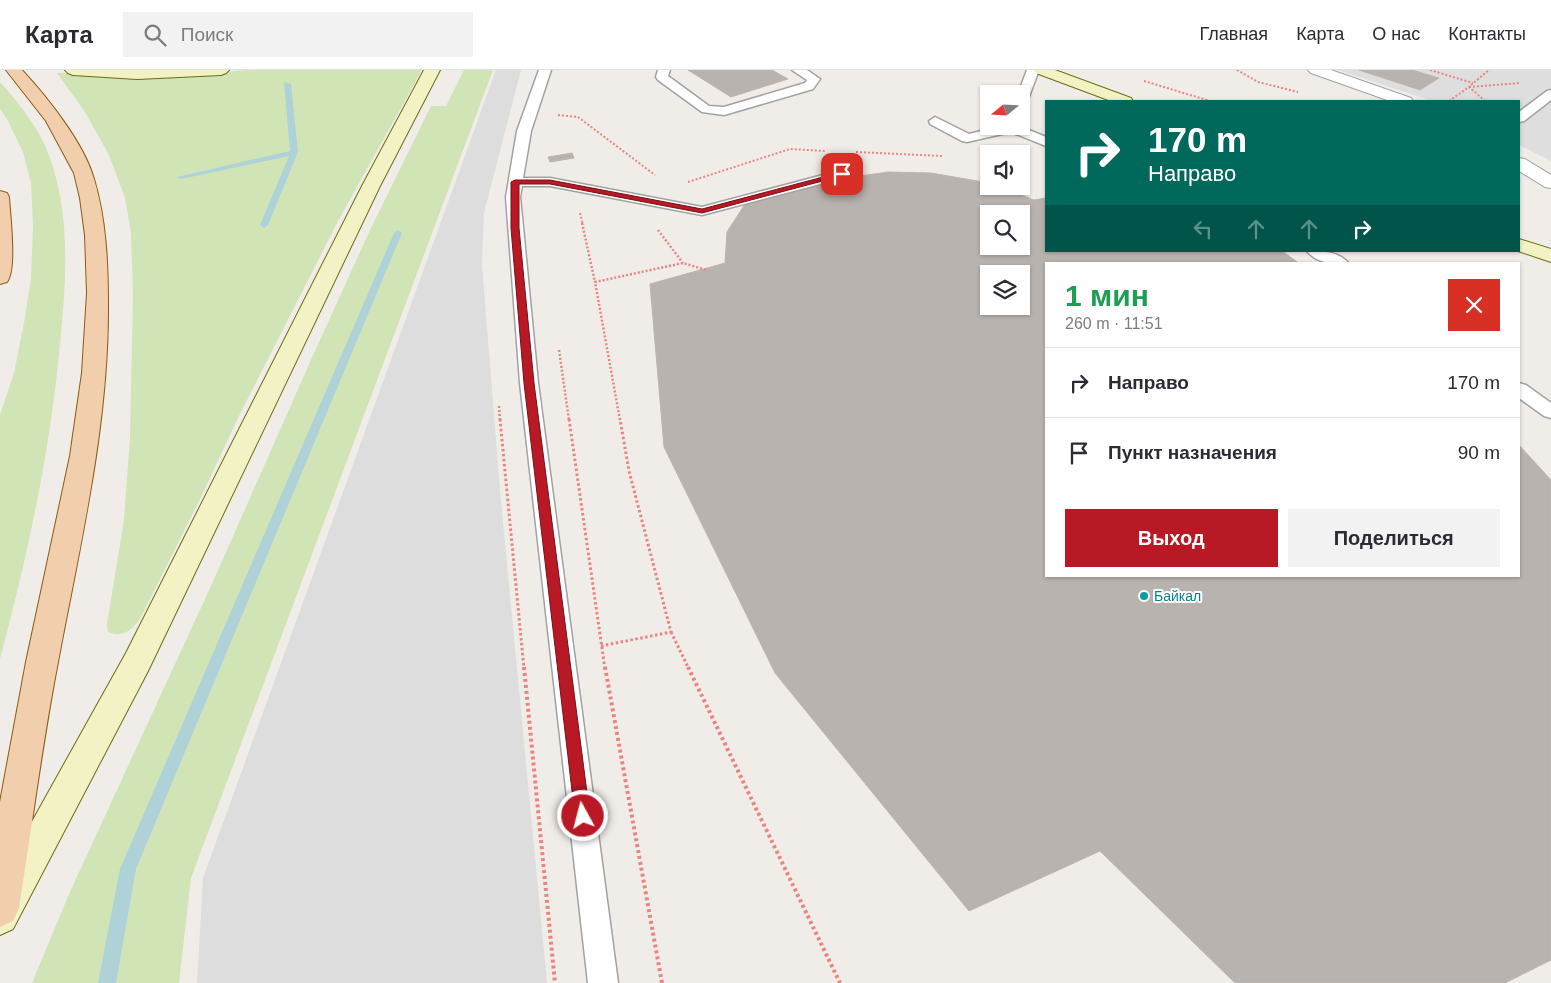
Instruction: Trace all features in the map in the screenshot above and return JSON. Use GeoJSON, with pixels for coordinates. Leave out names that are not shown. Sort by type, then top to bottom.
{"type":"FeatureCollection","features":[{"type":"Feature","properties":{"kind":"main road"},"geometry":{"type":"LineString","coordinates":[[0,908],[42,664],[65,560],[85,454],[95,371],[98,295],[95,235],[85,177],[62,131],[38,96],[14,70]]}},
{"type":"Feature","properties":{"kind":"main road"},"geometry":{"type":"LineString","coordinates":[[73,70],[153,74],[221,70]]}},
{"type":"Feature","properties":{"kind":"main road"},"geometry":{"type":"LineString","coordinates":[[0,916],[137,662],[371,186],[432,70]]}},
{"type":"Feature","properties":{"kind":"main road"},"geometry":{"type":"LineString","coordinates":[[1041,70],[1122,100]]}},
{"type":"Feature","properties":{"kind":"main road"},"geometry":{"type":"LineString","coordinates":[[0,197],[2,254],[0,278]]}},
{"type":"Feature","properties":{"kind":"main road"},"geometry":{"type":"LineString","coordinates":[[1520,245],[1551,256]]}},
{"type":"Feature","properties":{"kind":"street"},"geometry":{"type":"LineString","coordinates":[[1316,70],[1402,100]]}},
{"type":"Feature","properties":{"kind":"street"},"geometry":{"type":"LineString","coordinates":[[1520,164],[1551,183]]}},
{"type":"Feature","properties":{"kind":"lane"},"geometry":{"type":"LineString","coordinates":[[545,70],[520,147],[515,182],[515,228],[529,383],[603,983]]}},
{"type":"Feature","properties":{"kind":"lane"},"geometry":{"type":"LineString","coordinates":[[664,70],[662,77],[706,109],[724,111],[808,86],[814,79],[798,70]]}},
{"type":"Feature","properties":{"kind":"lane"},"geometry":{"type":"LineString","coordinates":[[1027,85],[1033,70]]}},
{"type":"Feature","properties":{"kind":"lane"},"geometry":{"type":"LineString","coordinates":[[1520,117],[1551,94]]}},
{"type":"Feature","properties":{"kind":"lane"},"geometry":{"type":"LineString","coordinates":[[935,121],[967,138],[980,135]]}},
{"type":"Feature","properties":{"kind":"lane"},"geometry":{"type":"LineString","coordinates":[[1030,135],[1045,142]]}},
{"type":"Feature","properties":{"kind":"lane"},"geometry":{"type":"LineString","coordinates":[[515,182],[550,182],[702,211],[842,174]]}},
{"type":"Feature","properties":{"kind":"lane"},"geometry":{"type":"LineString","coordinates":[[1317,252],[1337,262]]}},
{"type":"Feature","properties":{"kind":"lane"},"geometry":{"type":"LineString","coordinates":[[1520,390],[1551,412]]}},
{"type":"Feature","properties":{"kind":"path"},"geometry":{"type":"LineString","coordinates":[[1237,70],[1247,79],[1299,92]]}},
{"type":"Feature","properties":{"kind":"path"},"geometry":{"type":"LineString","coordinates":[[1430,70],[1473,83]]}},
{"type":"Feature","properties":{"kind":"path"},"geometry":{"type":"LineString","coordinates":[[1450,100],[1489,70]]}},
{"type":"Feature","properties":{"kind":"path"},"geometry":{"type":"LineString","coordinates":[[1141,80],[1207,100]]}},
{"type":"Feature","properties":{"kind":"path"},"geometry":{"type":"LineString","coordinates":[[1469,86],[1524,82]]}},
{"type":"Feature","properties":{"kind":"path"},"geometry":{"type":"LineString","coordinates":[[1469,86],[1484,100]]}},
{"type":"Feature","properties":{"kind":"path"},"geometry":{"type":"LineString","coordinates":[[530,113],[578,117],[655,176]]}},
{"type":"Feature","properties":{"kind":"path"},"geometry":{"type":"LineString","coordinates":[[684,183],[790,149]]}},
{"type":"Feature","properties":{"kind":"path"},"geometry":{"type":"LineString","coordinates":[[579,207],[595,282],[629,471],[671,632],[840,983]]}},
{"type":"Feature","properties":{"kind":"path"},"geometry":{"type":"LineString","coordinates":[[655,226],[683,263]]}},
{"type":"Feature","properties":{"kind":"path"},"geometry":{"type":"LineString","coordinates":[[595,282],[683,263],[706,270]]}},
{"type":"Feature","properties":{"kind":"path"},"geometry":{"type":"LineString","coordinates":[[558,342],[601,646],[662,983]]}},
{"type":"Feature","properties":{"kind":"path"},"geometry":{"type":"LineString","coordinates":[[601,646],[671,632]]}},
{"type":"Feature","properties":{"kind":"shaded area"},"geometry":{"type":"Polygon","coordinates":[[[496,70],[521,70],[484,213],[482,264],[500,491],[547,983],[197,983],[203,878],[496,70]]]}},
{"type":"Feature","properties":{"kind":"shaded area"},"geometry":{"type":"Polygon","coordinates":[[[1338,70],[1551,70],[1551,161],[1520,146],[1520,100],[1429,100],[1338,70]]]}},
{"type":"Feature","properties":{"kind":"green space"},"geometry":{"type":"Polygon","coordinates":[[[247,70],[422,70],[338,221],[238,418],[141,617],[135,626],[127,632],[113,634],[108,632],[107,624],[124,520],[130,437],[133,295],[131,233],[125,198],[109,155],[85,112],[57,73],[204,74],[247,70]]]}},
{"type":"Feature","properties":{"kind":"green space"},"geometry":{"type":"Polygon","coordinates":[[[464,70],[493,70],[191,878],[179,983],[32,983],[69,894],[211,586],[370,230],[431,106],[446,106],[464,70]]]}},
{"type":"Feature","properties":{"kind":"green space"},"geometry":{"type":"Polygon","coordinates":[[[0,82],[30,119],[51,161],[62,206],[65,275],[56,384],[44,463],[29,542],[0,659],[0,415],[14,373],[24,323],[31,279],[33,226],[31,183],[23,152],[0,109],[0,82]]]}},
{"type":"Feature","properties":{"kind":"building"},"geometry":{"type":"Polygon","coordinates":[[[688,70],[772,70],[788,79],[731,97],[688,70]]]}},
{"type":"Feature","properties":{"kind":"building"},"geometry":{"type":"Polygon","coordinates":[[[1359,70],[1412,70],[1439,78],[1420,90],[1359,70]]]}},
{"type":"Feature","properties":{"kind":"building"},"geometry":{"type":"Polygon","coordinates":[[[572,153],[574,158],[550,162],[548,157],[572,153]]]}},
{"type":"Feature","properties":{"kind":"building","name":"Байкал"},"geometry":{"type":"Polygon","coordinates":[[[888,172],[931,173],[980,181],[980,195],[1021,195],[1034,200],[1045,198],[1045,252],[1283,252],[1297,262],[1045,262],[1045,577],[1520,577],[1520,446],[1551,480],[1551,960],[1505,983],[1235,983],[1100,851],[969,911],[775,673],[664,447],[650,284],[725,263],[727,232],[745,204],[833,180],[888,172]]]}},
{"type":"Feature","properties":{"kind":"waterway"},"geometry":{"type":"LineString","coordinates":[[287,84],[294,152]]}},
{"type":"Feature","properties":{"kind":"waterway"},"geometry":{"type":"LineString","coordinates":[[181,177],[294,152]]}},
{"type":"Feature","properties":{"kind":"waterway"},"geometry":{"type":"LineString","coordinates":[[264,225],[294,152]]}},
{"type":"Feature","properties":{"kind":"waterway"},"geometry":{"type":"LineString","coordinates":[[107,983],[128,869],[398,233]]}},
{"type":"Feature","properties":{"kind":"place","name":"Байкал"},"geometry":{"type":"Point","coordinates":[1144,596]}},
{"type":"Feature","properties":{"kind":"route"},"geometry":{"type":"LineString","coordinates":[[583,816],[529,383],[515,228],[513,197],[515,182],[550,182],[702,211],[842,174]]}}]}
